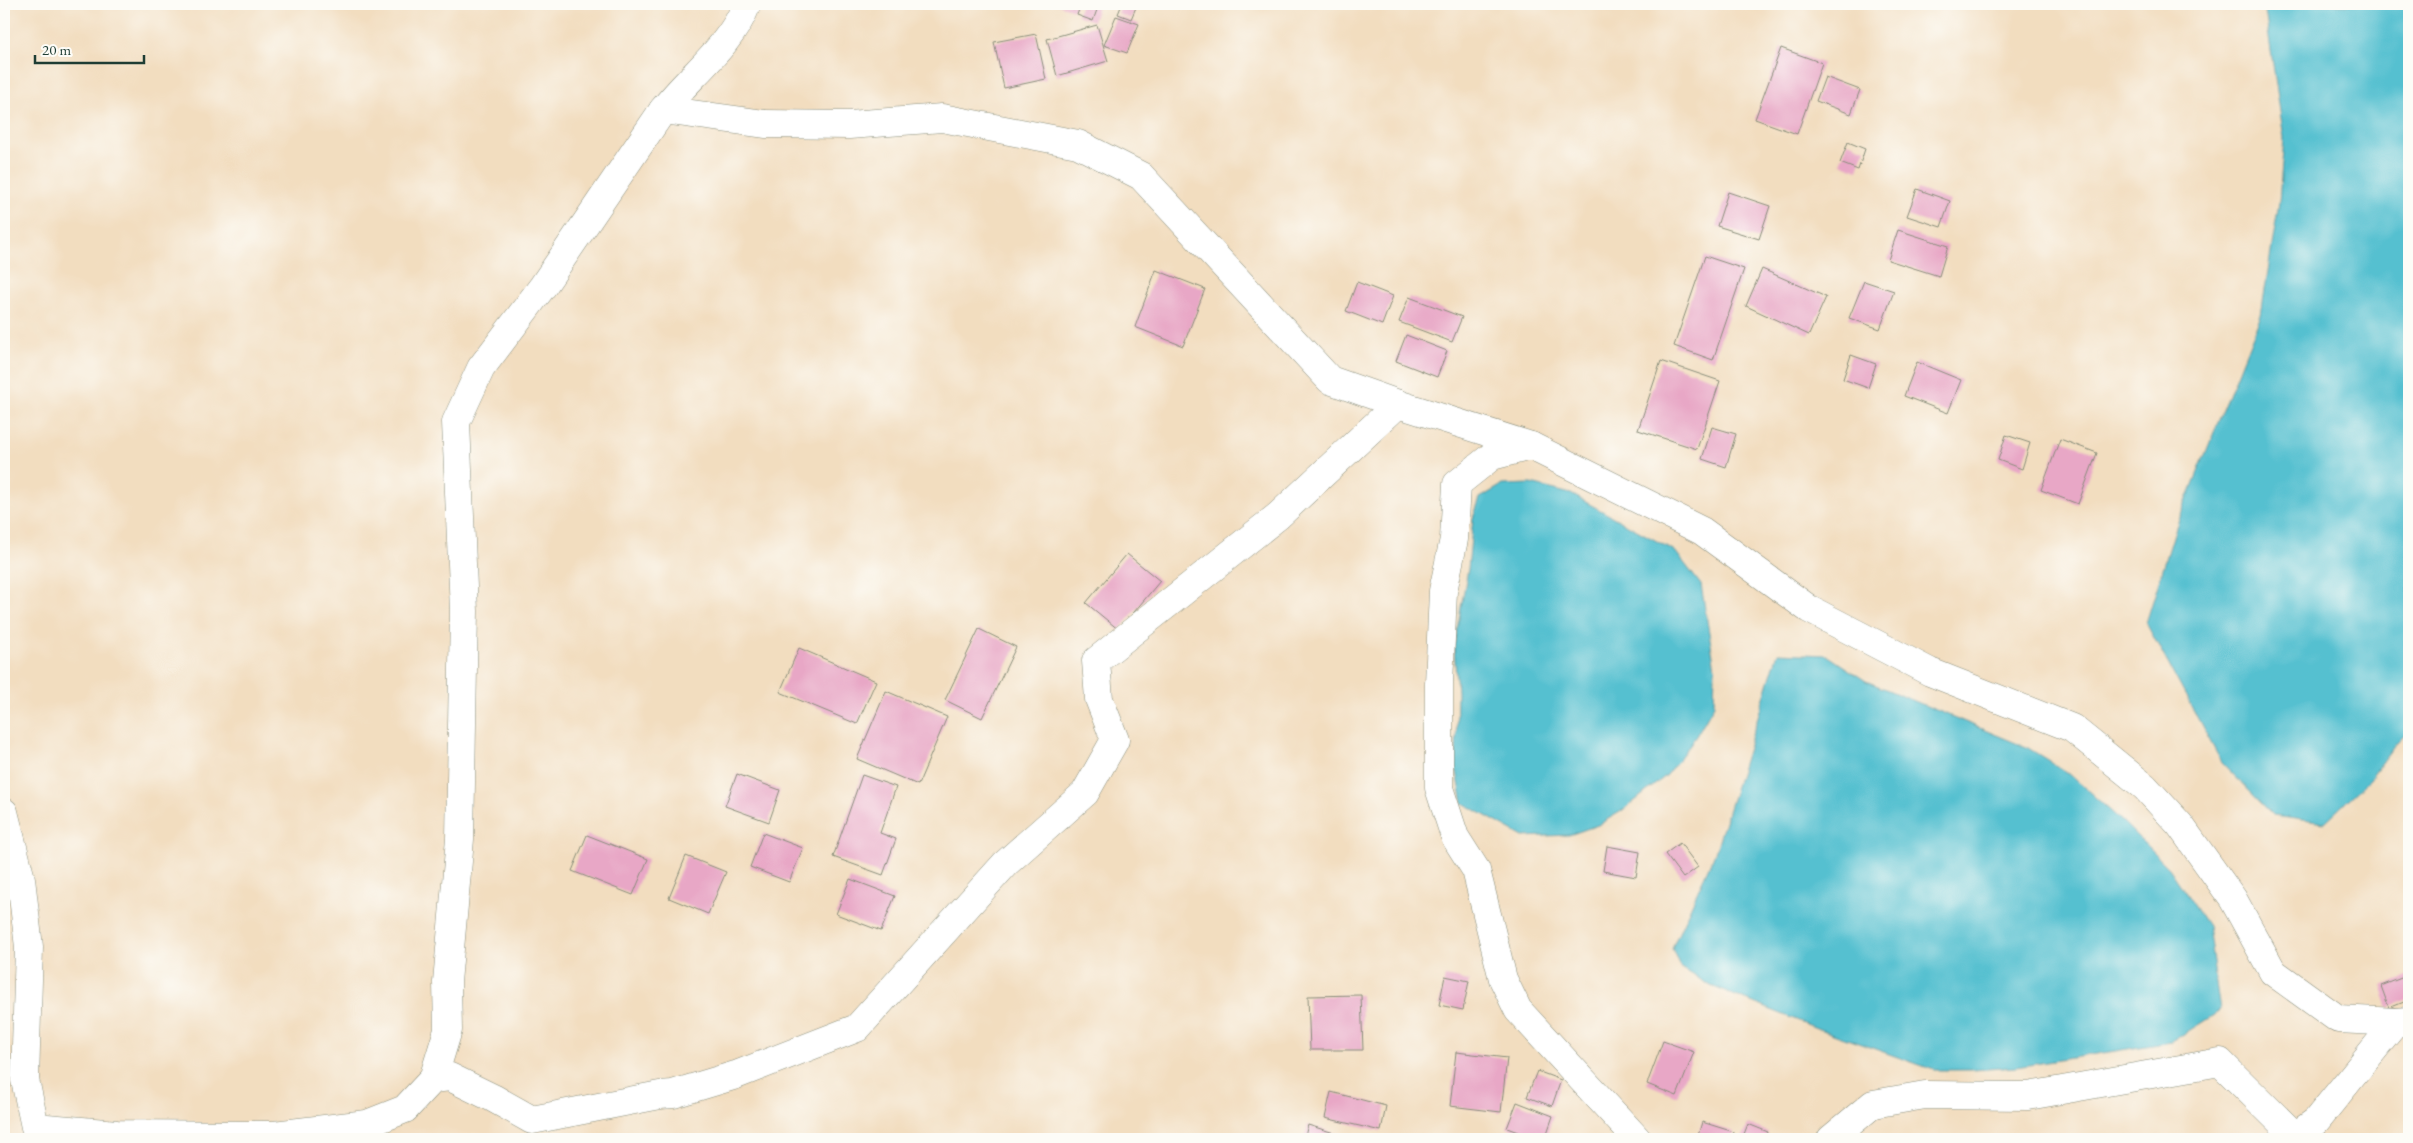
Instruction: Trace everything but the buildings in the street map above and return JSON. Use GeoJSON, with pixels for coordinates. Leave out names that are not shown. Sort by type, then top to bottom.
{"type":"FeatureCollection","features":[{"type":"Feature","properties":{"kind":"street"},"geometry":{"type":"LineString","coordinates":[[4,812],[21,879],[29,947],[25,1080],[35,1127],[117,1134],[274,1134],[367,1124],[405,1109],[433,1079],[448,1030],[447,982],[460,839],[464,611],[456,422],[481,368],[543,286],[663,110],[677,92],[711,59],[742,18],[747,4]]}},
{"type":"Feature","properties":{"kind":"street"},"geometry":{"type":"LineString","coordinates":[[663,110],[765,124],[849,124],[942,118],[1078,144],[1141,176],[1330,380],[1530,446],[1702,531],[1810,609],[1930,672],[2072,728],[2145,787],[2180,825],[2233,900],[2273,972],[2338,1019],[2403,1021]]}},
{"type":"Feature","properties":{"kind":"street"},"geometry":{"type":"LineString","coordinates":[[433,1079],[450,1077],[494,1098],[532,1120],[673,1094],[736,1075],[857,1028],[1005,864],[1085,793],[1115,740],[1099,699],[1096,661],[1278,516],[1398,404]]}},
{"type":"Feature","properties":{"kind":"street"},"geometry":{"type":"LineString","coordinates":[[1530,446],[1492,456],[1458,484],[1454,539],[1443,591],[1439,684],[1439,788],[1455,837],[1476,870],[1504,979],[1518,1010],[1637,1139]]}},
{"type":"Feature","properties":{"kind":"street"},"geometry":{"type":"LineString","coordinates":[[1831,1139],[1873,1104],[1925,1095],[2028,1096],[2220,1062],[2293,1138],[2316,1121],[2403,1021]]}},
{"type":"Feature","properties":{"kind":"water"},"geometry":{"type":"Polygon","coordinates":[[[2264,4],[2409,4],[2409,731],[2395,745],[2370,779],[2325,822],[2273,815],[2222,763],[2146,623],[2176,527],[2261,315],[2279,202],[2284,138],[2264,4]]]}},
{"type":"Feature","properties":{"kind":"water"},"geometry":{"type":"Polygon","coordinates":[[[1531,484],[1571,494],[1675,551],[1701,585],[1715,668],[1714,705],[1696,736],[1667,775],[1625,809],[1598,825],[1569,835],[1523,837],[1463,803],[1456,767],[1457,692],[1454,646],[1468,569],[1473,518],[1480,498],[1502,485],[1531,484]]]}},
{"type":"Feature","properties":{"kind":"water"},"geometry":{"type":"Polygon","coordinates":[[[1778,653],[1827,655],[1866,681],[2028,748],[2067,772],[2124,823],[2169,868],[2208,926],[2220,1011],[2171,1042],[2016,1067],[1934,1070],[1819,1029],[1711,986],[1680,967],[1672,948],[1715,853],[1778,653]]]}}]}
